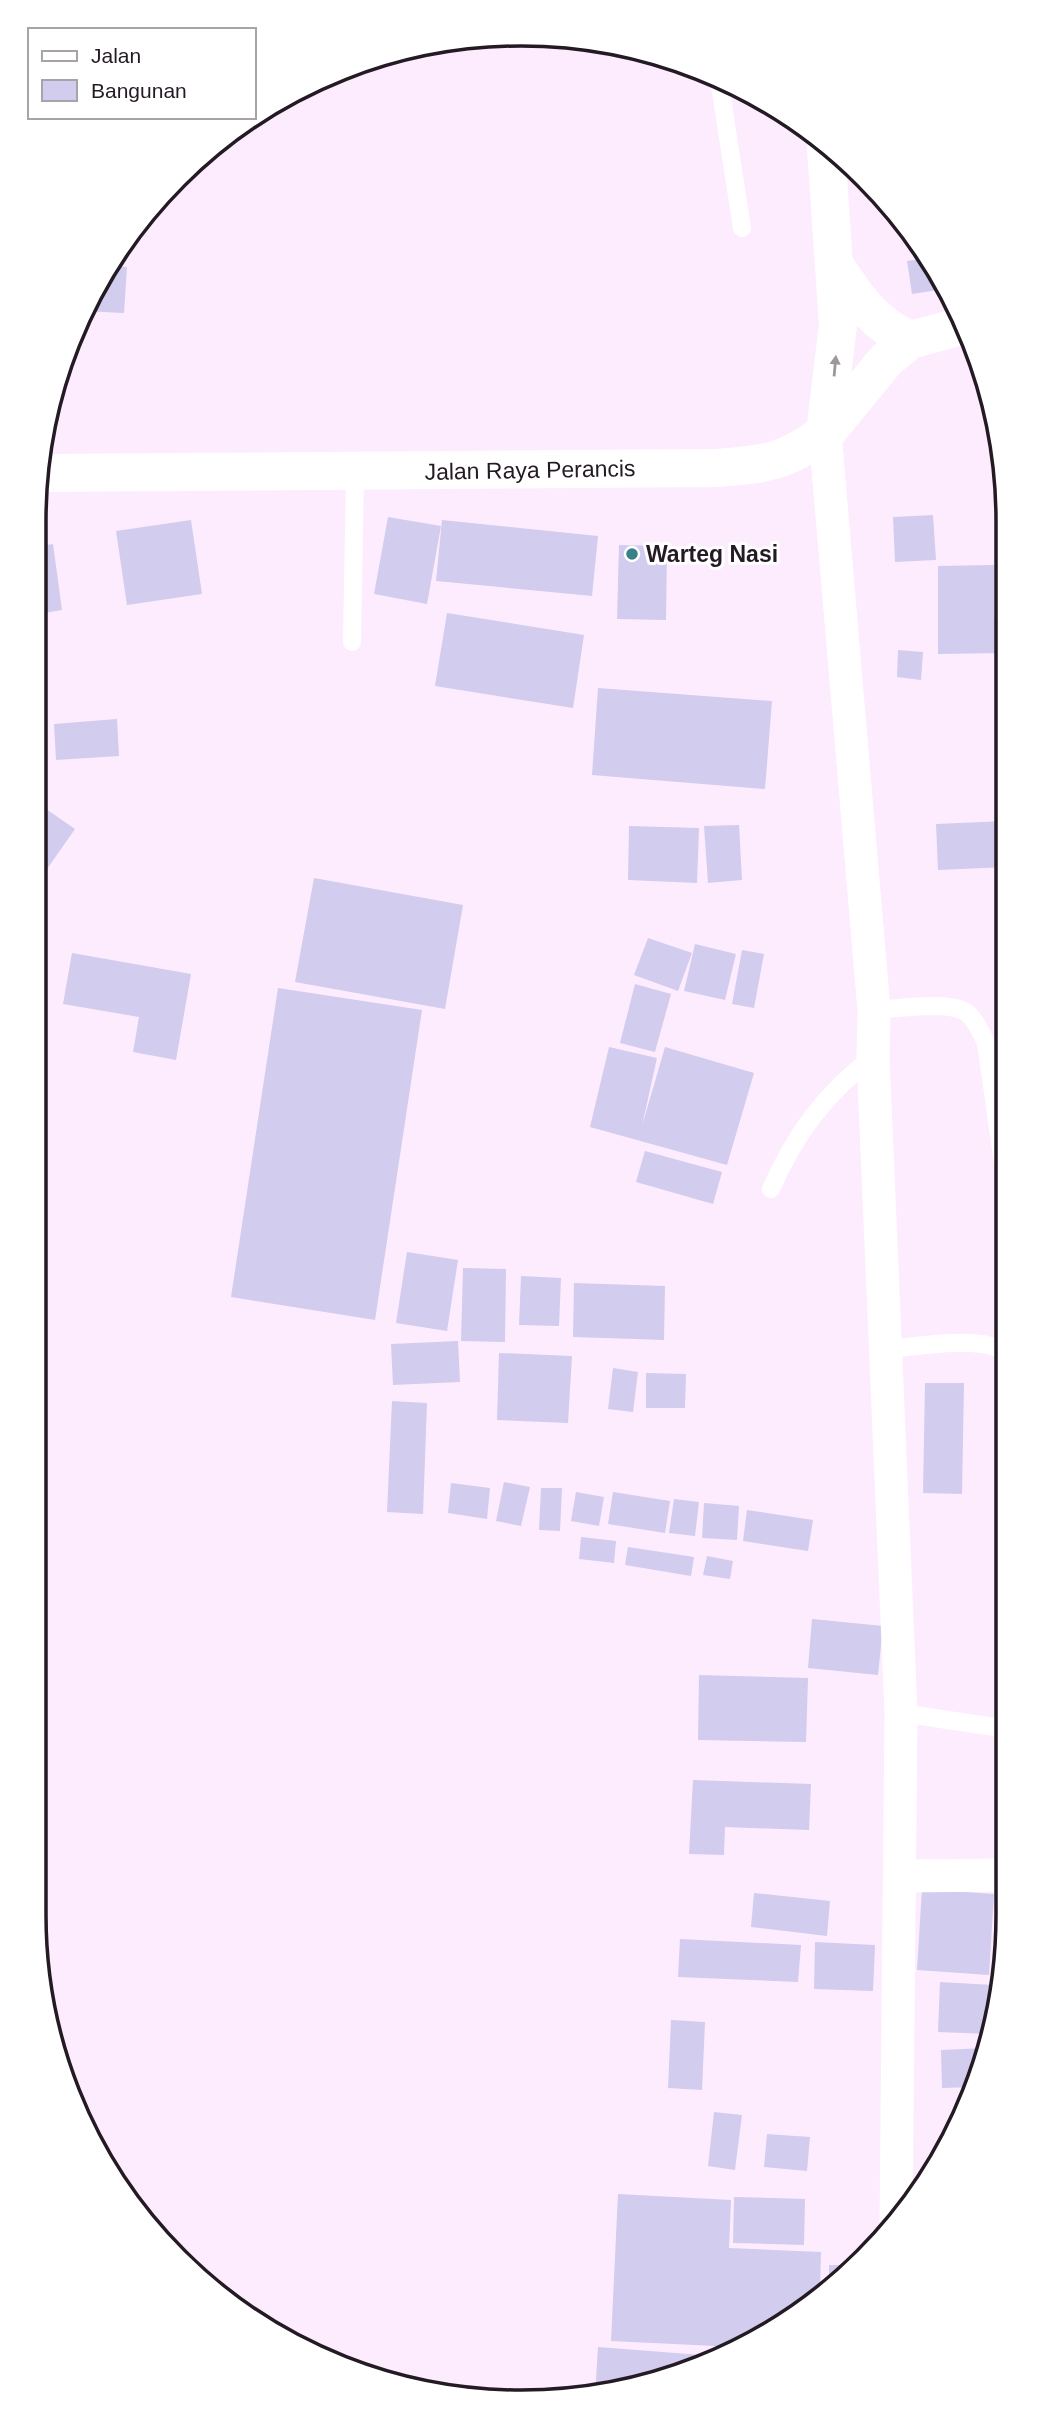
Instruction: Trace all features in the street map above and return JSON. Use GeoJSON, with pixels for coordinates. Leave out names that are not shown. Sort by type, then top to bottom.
{"type":"FeatureCollection","features":[{"type":"Feature","properties":{"kind":"street"},"geometry":{"type":"LineString","coordinates":[[827,157],[838,325],[825,433],[874,1010],[873,1057],[901,1713],[896,2205]]}},
{"type":"Feature","properties":{"kind":"street"},"geometry":{"type":"LineString","coordinates":[[835,265],[873,317],[891,331],[911,340]]}},
{"type":"Feature","properties":{"kind":"street","name":"Jalan Raya Perancis"},"geometry":{"type":"LineString","coordinates":[[49,473],[355,473],[718,468],[764,464],[796,454],[825,433],[886,360],[911,340],[955,328]]}},
{"type":"Feature","properties":{"kind":"street"},"geometry":{"type":"LineString","coordinates":[[901,1876],[996,1875]]}},
{"type":"Feature","properties":{"kind":"lane"},"geometry":{"type":"LineString","coordinates":[[721,90],[742,228]]}},
{"type":"Feature","properties":{"kind":"lane"},"geometry":{"type":"LineString","coordinates":[[352,642],[355,473]]}},
{"type":"Feature","properties":{"kind":"lane"},"geometry":{"type":"LineString","coordinates":[[874,1010],[949,1007],[966,1012],[978,1026],[988,1056],[996,1113]]}},
{"type":"Feature","properties":{"kind":"lane"},"geometry":{"type":"LineString","coordinates":[[771,1189],[784,1159],[820,1104],[873,1057]]}},
{"type":"Feature","properties":{"kind":"lane"},"geometry":{"type":"LineString","coordinates":[[886,1349],[967,1343],[996,1346]]}},
{"type":"Feature","properties":{"kind":"lane"},"geometry":{"type":"LineString","coordinates":[[901,1713],[996,1727]]}},
{"type":"Feature","properties":{"kind":"building"},"geometry":{"type":"Polygon","coordinates":[[[918,259],[937,290],[912,294],[907,261],[918,259]]]}},
{"type":"Feature","properties":{"kind":"building"},"geometry":{"type":"Polygon","coordinates":[[[120,267],[127,267],[124,313],[95,312],[120,267]]]}},
{"type":"Feature","properties":{"kind":"building"},"geometry":{"type":"Polygon","coordinates":[[[933,515],[936,560],[895,562],[893,517],[933,515]]]}},
{"type":"Feature","properties":{"kind":"building"},"geometry":{"type":"Polygon","coordinates":[[[388,517],[441,526],[427,604],[374,594],[388,517]]]}},
{"type":"Feature","properties":{"kind":"building"},"geometry":{"type":"Polygon","coordinates":[[[191,520],[202,594],[127,605],[116,531],[191,520]]]}},
{"type":"Feature","properties":{"kind":"building"},"geometry":{"type":"Polygon","coordinates":[[[442,520],[598,536],[592,596],[436,581],[442,520]]]}},
{"type":"Feature","properties":{"kind":"building"},"geometry":{"type":"Polygon","coordinates":[[[53,544],[62,610],[46,613],[46,545],[53,544]]]}},
{"type":"Feature","properties":{"kind":"building"},"geometry":{"type":"Polygon","coordinates":[[[619,545],[667,546],[666,620],[617,619],[619,545]]]}},
{"type":"Feature","properties":{"kind":"building"},"geometry":{"type":"Polygon","coordinates":[[[994,565],[996,653],[938,654],[938,566],[994,565]]]}},
{"type":"Feature","properties":{"kind":"building"},"geometry":{"type":"Polygon","coordinates":[[[447,613],[584,635],[573,708],[435,686],[447,613]]]}},
{"type":"Feature","properties":{"kind":"building"},"geometry":{"type":"Polygon","coordinates":[[[898,650],[923,652],[921,680],[897,677],[898,650]]]}},
{"type":"Feature","properties":{"kind":"building"},"geometry":{"type":"Polygon","coordinates":[[[598,688],[772,701],[765,789],[592,775],[598,688]]]}},
{"type":"Feature","properties":{"kind":"building"},"geometry":{"type":"Polygon","coordinates":[[[117,719],[119,756],[56,760],[54,724],[117,719]]]}},
{"type":"Feature","properties":{"kind":"building"},"geometry":{"type":"Polygon","coordinates":[[[46,809],[75,829],[46,870],[46,809]]]}},
{"type":"Feature","properties":{"kind":"building"},"geometry":{"type":"Polygon","coordinates":[[[996,821],[996,867],[938,870],[936,824],[996,821]]]}},
{"type":"Feature","properties":{"kind":"building"},"geometry":{"type":"Polygon","coordinates":[[[739,825],[742,880],[708,883],[704,826],[739,825]]]}},
{"type":"Feature","properties":{"kind":"building"},"geometry":{"type":"Polygon","coordinates":[[[629,826],[699,828],[697,883],[628,880],[629,826]]]}},
{"type":"Feature","properties":{"kind":"building"},"geometry":{"type":"Polygon","coordinates":[[[314,878],[463,905],[445,1009],[295,982],[314,878]]]}},
{"type":"Feature","properties":{"kind":"building"},"geometry":{"type":"Polygon","coordinates":[[[648,938],[692,953],[678,991],[634,975],[648,938]]]}},
{"type":"Feature","properties":{"kind":"building"},"geometry":{"type":"Polygon","coordinates":[[[695,944],[736,954],[725,1000],[684,991],[695,944]]]}},
{"type":"Feature","properties":{"kind":"building"},"geometry":{"type":"Polygon","coordinates":[[[742,950],[764,954],[754,1008],[732,1004],[742,950]]]}},
{"type":"Feature","properties":{"kind":"building"},"geometry":{"type":"Polygon","coordinates":[[[72,953],[191,974],[176,1060],[133,1052],[139,1017],[63,1004],[72,953]]]}},
{"type":"Feature","properties":{"kind":"building"},"geometry":{"type":"Polygon","coordinates":[[[635,984],[671,994],[655,1052],[620,1043],[635,984]]]}},
{"type":"Feature","properties":{"kind":"building"},"geometry":{"type":"Polygon","coordinates":[[[278,988],[422,1010],[375,1320],[231,1297],[278,988]]]}},
{"type":"Feature","properties":{"kind":"building"},"geometry":{"type":"Polygon","coordinates":[[[609,1047],[657,1058],[642,1126],[665,1047],[754,1073],[727,1165],[590,1127],[609,1047]]]}},
{"type":"Feature","properties":{"kind":"building"},"geometry":{"type":"Polygon","coordinates":[[[645,1151],[722,1172],[713,1204],[636,1182],[645,1151]]]}},
{"type":"Feature","properties":{"kind":"building"},"geometry":{"type":"Polygon","coordinates":[[[407,1252],[458,1260],[447,1331],[396,1323],[407,1252]]]}},
{"type":"Feature","properties":{"kind":"building"},"geometry":{"type":"Polygon","coordinates":[[[463,1268],[506,1269],[505,1342],[461,1341],[463,1268]]]}},
{"type":"Feature","properties":{"kind":"building"},"geometry":{"type":"Polygon","coordinates":[[[521,1276],[561,1278],[559,1326],[519,1325],[521,1276]]]}},
{"type":"Feature","properties":{"kind":"building"},"geometry":{"type":"Polygon","coordinates":[[[574,1283],[665,1286],[664,1340],[573,1337],[574,1283]]]}},
{"type":"Feature","properties":{"kind":"building"},"geometry":{"type":"Polygon","coordinates":[[[458,1341],[460,1382],[393,1385],[391,1344],[458,1341]]]}},
{"type":"Feature","properties":{"kind":"building"},"geometry":{"type":"Polygon","coordinates":[[[499,1353],[572,1356],[568,1423],[497,1420],[499,1353]]]}},
{"type":"Feature","properties":{"kind":"building"},"geometry":{"type":"Polygon","coordinates":[[[613,1368],[638,1372],[633,1412],[608,1409],[613,1368]]]}},
{"type":"Feature","properties":{"kind":"building"},"geometry":{"type":"Polygon","coordinates":[[[646,1373],[686,1374],[685,1408],[646,1408],[646,1373]]]}},
{"type":"Feature","properties":{"kind":"building"},"geometry":{"type":"Polygon","coordinates":[[[925,1383],[964,1383],[962,1494],[923,1493],[925,1383]]]}},
{"type":"Feature","properties":{"kind":"building"},"geometry":{"type":"Polygon","coordinates":[[[392,1401],[427,1403],[423,1514],[387,1512],[392,1401]]]}},
{"type":"Feature","properties":{"kind":"building"},"geometry":{"type":"Polygon","coordinates":[[[504,1482],[530,1487],[521,1526],[496,1521],[504,1482]]]}},
{"type":"Feature","properties":{"kind":"building"},"geometry":{"type":"Polygon","coordinates":[[[451,1483],[490,1488],[487,1519],[448,1513],[451,1483]]]}},
{"type":"Feature","properties":{"kind":"building"},"geometry":{"type":"Polygon","coordinates":[[[541,1488],[562,1488],[560,1531],[539,1530],[541,1488]]]}},
{"type":"Feature","properties":{"kind":"building"},"geometry":{"type":"Polygon","coordinates":[[[576,1492],[604,1497],[599,1526],[571,1521],[576,1492]]]}},
{"type":"Feature","properties":{"kind":"building"},"geometry":{"type":"Polygon","coordinates":[[[613,1492],[670,1501],[665,1533],[608,1524],[613,1492]]]}},
{"type":"Feature","properties":{"kind":"building"},"geometry":{"type":"Polygon","coordinates":[[[674,1499],[699,1502],[695,1536],[669,1533],[674,1499]]]}},
{"type":"Feature","properties":{"kind":"building"},"geometry":{"type":"Polygon","coordinates":[[[704,1503],[739,1506],[737,1540],[702,1538],[704,1503]]]}},
{"type":"Feature","properties":{"kind":"building"},"geometry":{"type":"Polygon","coordinates":[[[747,1510],[813,1520],[808,1551],[743,1541],[747,1510]]]}},
{"type":"Feature","properties":{"kind":"building"},"geometry":{"type":"Polygon","coordinates":[[[581,1537],[616,1541],[614,1563],[579,1559],[581,1537]]]}},
{"type":"Feature","properties":{"kind":"building"},"geometry":{"type":"Polygon","coordinates":[[[628,1547],[694,1557],[691,1576],[625,1565],[628,1547]]]}},
{"type":"Feature","properties":{"kind":"building"},"geometry":{"type":"Polygon","coordinates":[[[707,1556],[733,1561],[730,1579],[703,1575],[707,1556]]]}},
{"type":"Feature","properties":{"kind":"building"},"geometry":{"type":"Polygon","coordinates":[[[812,1619],[883,1626],[878,1675],[808,1668],[812,1619]]]}},
{"type":"Feature","properties":{"kind":"building"},"geometry":{"type":"Polygon","coordinates":[[[699,1675],[808,1678],[806,1742],[698,1740],[699,1675]]]}},
{"type":"Feature","properties":{"kind":"building"},"geometry":{"type":"Polygon","coordinates":[[[693,1780],[811,1784],[809,1830],[725,1827],[724,1855],[689,1854],[693,1780]]]}},
{"type":"Feature","properties":{"kind":"building"},"geometry":{"type":"Polygon","coordinates":[[[922,1889],[994,1894],[989,1975],[917,1970],[922,1889]]]}},
{"type":"Feature","properties":{"kind":"building"},"geometry":{"type":"Polygon","coordinates":[[[754,1893],[830,1901],[827,1936],[751,1927],[754,1893]]]}},
{"type":"Feature","properties":{"kind":"building"},"geometry":{"type":"Polygon","coordinates":[[[680,1939],[801,1945],[798,1982],[678,1977],[680,1939]]]}},
{"type":"Feature","properties":{"kind":"building"},"geometry":{"type":"Polygon","coordinates":[[[815,1942],[875,1945],[873,1991],[814,1989],[815,1942]]]}},
{"type":"Feature","properties":{"kind":"building"},"geometry":{"type":"Polygon","coordinates":[[[940,1982],[991,1985],[981,2034],[938,2032],[940,1982]]]}},
{"type":"Feature","properties":{"kind":"building"},"geometry":{"type":"Polygon","coordinates":[[[671,2020],[705,2022],[702,2090],[668,2088],[671,2020]]]}},
{"type":"Feature","properties":{"kind":"building"},"geometry":{"type":"Polygon","coordinates":[[[977,2048],[963,2087],[942,2088],[941,2050],[977,2048]]]}},
{"type":"Feature","properties":{"kind":"building"},"geometry":{"type":"Polygon","coordinates":[[[714,2112],[742,2115],[735,2170],[708,2166],[714,2112]]]}},
{"type":"Feature","properties":{"kind":"building"},"geometry":{"type":"Polygon","coordinates":[[[767,2134],[810,2137],[807,2171],[764,2167],[767,2134]]]}},
{"type":"Feature","properties":{"kind":"building"},"geometry":{"type":"Polygon","coordinates":[[[618,2194],[731,2200],[729,2248],[821,2252],[820,2283],[759,2326],[718,2346],[611,2341],[618,2194]]]}},
{"type":"Feature","properties":{"kind":"building"},"geometry":{"type":"Polygon","coordinates":[[[734,2197],[805,2199],[804,2245],[733,2243],[734,2197]]]}},
{"type":"Feature","properties":{"kind":"building"},"geometry":{"type":"Polygon","coordinates":[[[829,2265],[841,2265],[835,2271],[829,2276],[829,2265]]]}},
{"type":"Feature","properties":{"kind":"building"},"geometry":{"type":"Polygon","coordinates":[[[598,2347],[698,2355],[644,2373],[596,2383],[598,2347]]]}},
{"type":"Feature","properties":{"kind":"place","name":"Warteg Nasi"},"geometry":{"type":"Point","coordinates":[632,554]}}]}
